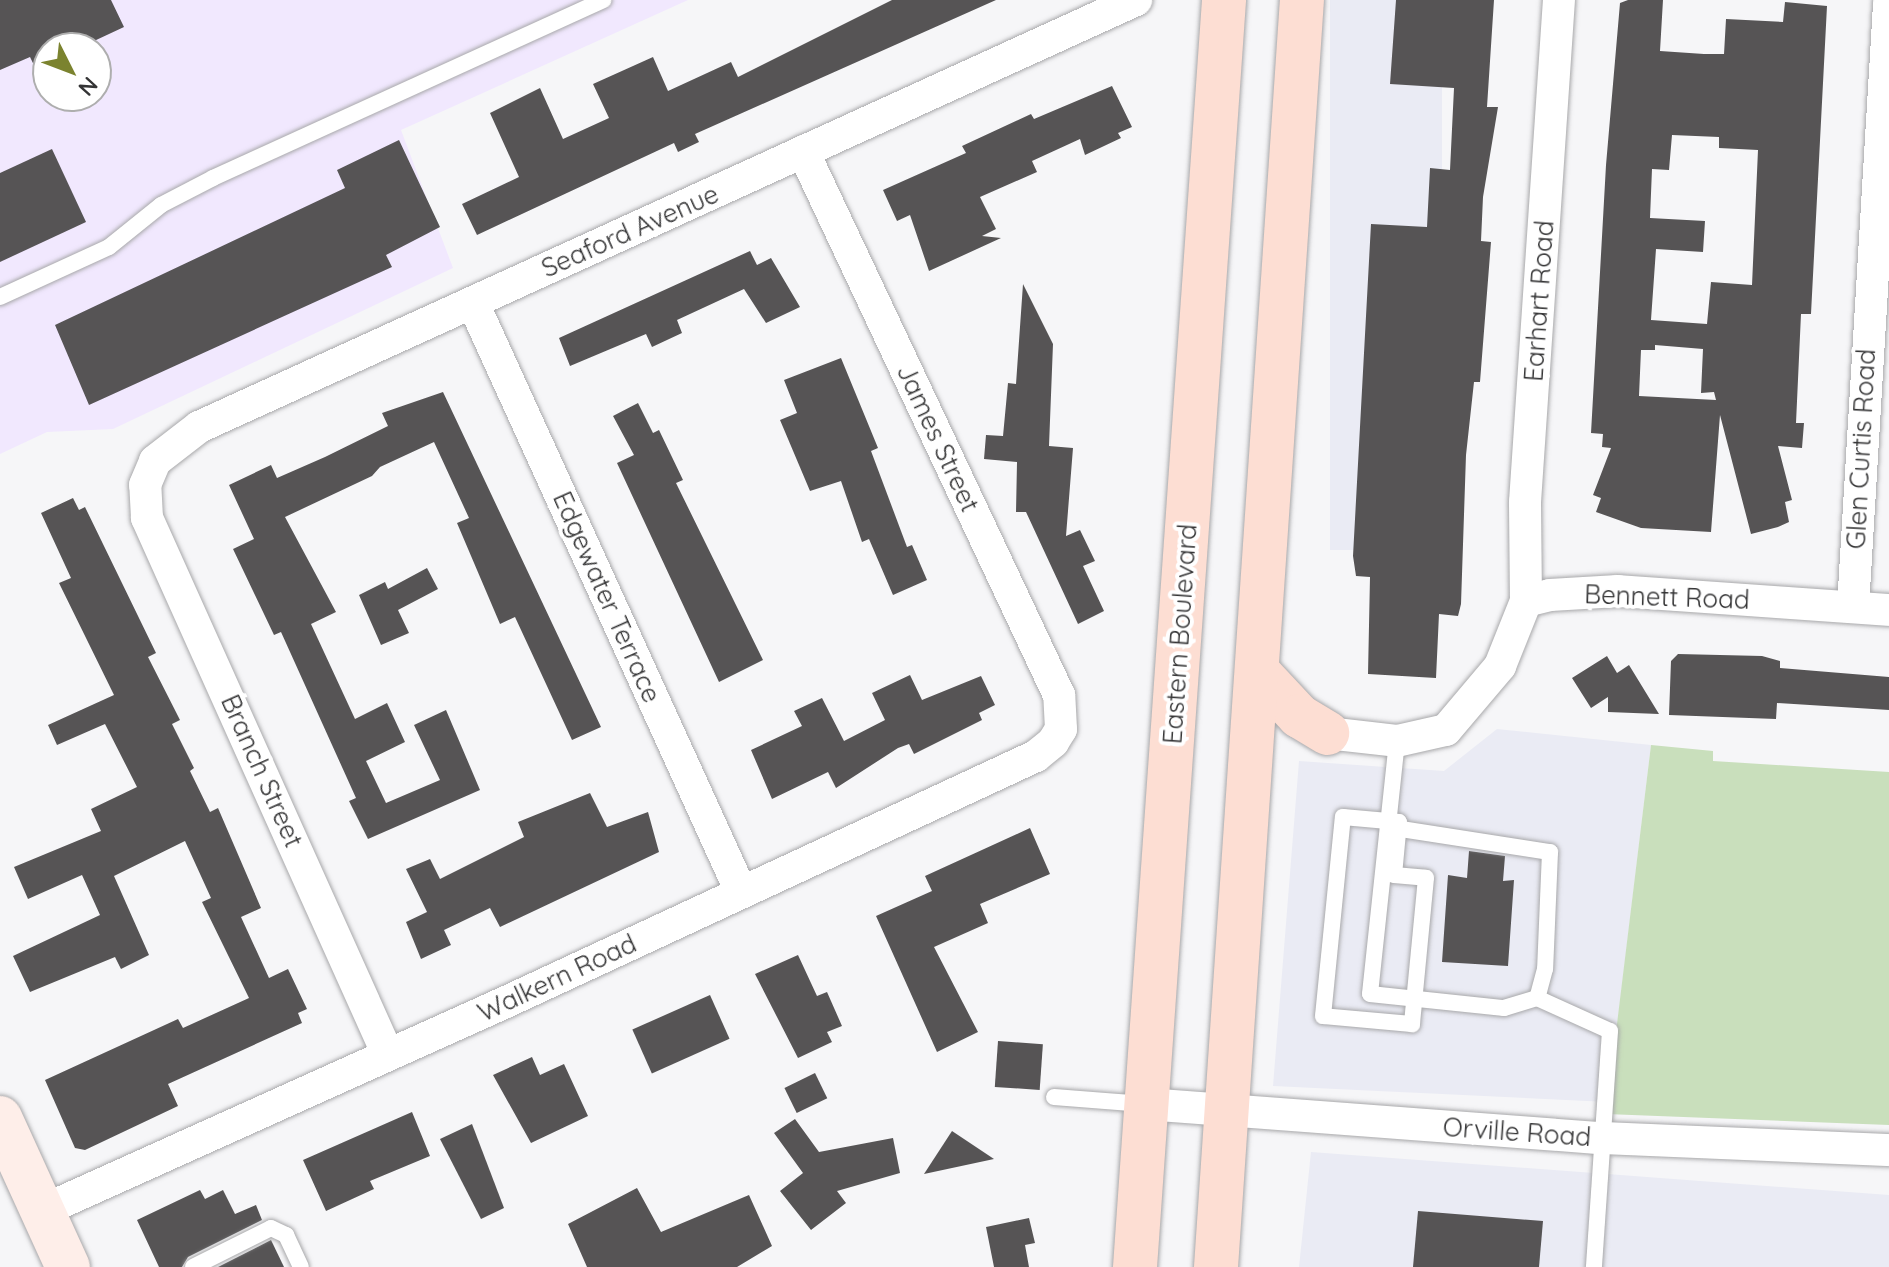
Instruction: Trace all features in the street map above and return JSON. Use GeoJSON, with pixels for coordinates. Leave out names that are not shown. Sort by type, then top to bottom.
{"type":"FeatureCollection","features":[{"type":"Feature","properties":{"kind":"main road","name":"Eastern Boulevard"},"geometry":{"type":"LineString","coordinates":[[1135,1267],[1224,0]]}},
{"type":"Feature","properties":{"kind":"main road"},"geometry":{"type":"LineString","coordinates":[[1216,1267],[1302,0]]}},
{"type":"Feature","properties":{"kind":"main road"},"geometry":{"type":"LineString","coordinates":[[1257,671],[1299,716],[1327,733]]}},
{"type":"Feature","properties":{"kind":"main road"},"geometry":{"type":"LineString","coordinates":[[1251,771],[1274,743],[1301,732],[1327,733]]}},
{"type":"Feature","properties":{"kind":"street","name":"Seaford Avenue"},"geometry":{"type":"LineString","coordinates":[[145,485],[155,461],[179,437],[1136,0]]}},
{"type":"Feature","properties":{"kind":"street","name":"Earhart Road"},"geometry":{"type":"LineString","coordinates":[[1526,601],[1525,502],[1559,0]]}},
{"type":"Feature","properties":{"kind":"street","name":"Glen Curtis Road"},"geometry":{"type":"LineString","coordinates":[[1853,607],[1889,4]]}},
{"type":"Feature","properties":{"kind":"street","name":"James Street"},"geometry":{"type":"LineString","coordinates":[[803,151],[1049,671],[1059,695],[1061,729]]}},
{"type":"Feature","properties":{"kind":"street","name":"Edgewater Terrace"},"geometry":{"type":"LineString","coordinates":[[473,303],[741,892]]}},
{"type":"Feature","properties":{"kind":"street","name":"Branch Street"},"geometry":{"type":"LineString","coordinates":[[145,485],[147,518],[388,1055]]}},
{"type":"Feature","properties":{"kind":"street","name":"Bennett Road"},"geometry":{"type":"LineString","coordinates":[[1526,601],[1618,591],[1889,610]]}},
{"type":"Feature","properties":{"kind":"street"},"geometry":{"type":"LineString","coordinates":[[1327,733],[1397,741],[1446,730],[1500,666],[1526,601]]}},
{"type":"Feature","properties":{"kind":"street","name":"Walkern Road"},"geometry":{"type":"LineString","coordinates":[[42,1211],[1036,756],[1061,729]]}},
{"type":"Feature","properties":{"kind":"street","name":"Orville Road"},"geometry":{"type":"LineString","coordinates":[[1146,1104],[1601,1138],[1889,1150]]}},
{"type":"Feature","properties":{"kind":"street"},"geometry":{"type":"LineString","coordinates":[[0,1118],[68,1267]]}},
{"type":"Feature","properties":{"kind":"lane"},"geometry":{"type":"LineString","coordinates":[[0,297],[109,247],[161,205],[213,178],[603,0]]}},
{"type":"Feature","properties":{"kind":"lane"},"geometry":{"type":"LineString","coordinates":[[1397,741],[1370,994],[1504,1008],[1537,998],[1610,1031],[1594,1267]]}},
{"type":"Feature","properties":{"kind":"lane"},"geometry":{"type":"LineString","coordinates":[[1343,817],[1399,822],[1394,875],[1426,878],[1414,998],[1412,1024],[1323,1016],[1343,817]]}},
{"type":"Feature","properties":{"kind":"lane"},"geometry":{"type":"LineString","coordinates":[[1388,827],[1550,852],[1545,969],[1537,998]]}},
{"type":"Feature","properties":{"kind":"lane"},"geometry":{"type":"LineString","coordinates":[[1054,1097],[1146,1104]]}},
{"type":"Feature","properties":{"kind":"lane"},"geometry":{"type":"LineString","coordinates":[[193,1267],[271,1228],[286,1235],[301,1267]]}},
{"type":"Feature","properties":{"kind":"shaded area"},"geometry":{"type":"Polygon","coordinates":[[[0,0],[688,0],[401,130],[453,268],[113,429],[47,432],[0,454],[0,0]]]}},
{"type":"Feature","properties":{"kind":"shaded area"},"geometry":{"type":"Polygon","coordinates":[[[1330,0],[1442,0],[1442,550],[1330,550],[1330,0]]]}},
{"type":"Feature","properties":{"kind":"shaded area"},"geometry":{"type":"Polygon","coordinates":[[[1497,729],[1651,745],[1608,1102],[1273,1086],[1299,761],[1444,771],[1497,729]]]}},
{"type":"Feature","properties":{"kind":"shaded area"},"geometry":{"type":"Polygon","coordinates":[[[1311,1152],[1889,1195],[1889,1267],[1299,1267],[1311,1152]]]}},
{"type":"Feature","properties":{"kind":"green space"},"geometry":{"type":"Polygon","coordinates":[[[1651,745],[1713,751],[1713,761],[1889,772],[1889,1125],[1606,1114],[1651,745]]]}},
{"type":"Feature","properties":{"kind":"building"},"geometry":{"type":"Polygon","coordinates":[[[0,0],[111,0],[124,27],[112,33],[32,32],[32,61],[30,57],[0,70],[0,0]]]}},
{"type":"Feature","properties":{"kind":"building"},"geometry":{"type":"Polygon","coordinates":[[[892,0],[996,0],[695,134],[699,142],[678,152],[674,143],[477,235],[462,204],[519,177],[490,113],[540,88],[563,139],[609,118],[593,84],[653,57],[668,91],[731,62],[738,77],[892,0]]]}},
{"type":"Feature","properties":{"kind":"building"},"geometry":{"type":"Polygon","coordinates":[[[1396,0],[1494,0],[1487,107],[1498,107],[1483,197],[1481,241],[1491,242],[1480,382],[1474,382],[1466,455],[1461,604],[1458,616],[1439,614],[1436,678],[1368,674],[1370,577],[1356,576],[1353,556],[1371,224],[1427,227],[1430,168],[1450,170],[1454,88],[1390,84],[1396,0]]]}},
{"type":"Feature","properties":{"kind":"building"},"geometry":{"type":"Polygon","coordinates":[[[1628,0],[1663,0],[1660,51],[1704,54],[1724,54],[1726,19],[1783,22],[1785,2],[1827,6],[1811,314],[1801,314],[1796,423],[1804,423],[1802,448],[1778,446],[1792,500],[1785,502],[1789,522],[1778,527],[1751,534],[1720,415],[1711,532],[1641,528],[1596,512],[1601,498],[1593,495],[1611,448],[1602,447],[1603,434],[1591,433],[1606,165],[1620,3],[1628,0]],[[1672,135],[1669,170],[1652,169],[1650,218],[1705,221],[1703,252],[1656,249],[1651,320],[1707,324],[1711,282],[1752,285],[1758,150],[1719,148],[1719,137],[1672,135]],[[1655,345],[1655,350],[1641,350],[1639,396],[1716,400],[1714,392],[1701,393],[1703,349],[1655,345]]]}},
{"type":"Feature","properties":{"kind":"building"},"geometry":{"type":"Polygon","coordinates":[[[1112,86],[1132,127],[1118,133],[1121,138],[1085,155],[1080,139],[1032,161],[1037,172],[980,197],[996,229],[982,236],[1001,238],[929,271],[910,215],[897,221],[883,190],[966,153],[962,146],[1031,114],[1034,119],[1112,86]]]}},
{"type":"Feature","properties":{"kind":"building"},"geometry":{"type":"Polygon","coordinates":[[[399,140],[440,227],[386,255],[392,267],[89,405],[55,325],[345,188],[337,170],[399,140]]]}},
{"type":"Feature","properties":{"kind":"building"},"geometry":{"type":"Polygon","coordinates":[[[52,149],[86,222],[0,262],[0,173],[52,149]]]}},
{"type":"Feature","properties":{"kind":"building"},"geometry":{"type":"Polygon","coordinates":[[[750,251],[757,265],[771,258],[800,307],[766,323],[744,289],[677,320],[682,333],[652,347],[646,334],[570,366],[559,338],[750,251]]]}},
{"type":"Feature","properties":{"kind":"building"},"geometry":{"type":"Polygon","coordinates":[[[1023,284],[1053,344],[1049,446],[1073,448],[1066,536],[1080,530],[1095,561],[1083,566],[1104,611],[1078,624],[1026,512],[1016,512],[1017,462],[984,459],[986,435],[1003,436],[1008,383],[1016,384],[1023,284]]]}},
{"type":"Feature","properties":{"kind":"building"},"geometry":{"type":"Polygon","coordinates":[[[841,358],[878,448],[871,451],[907,547],[912,545],[927,580],[893,595],[869,539],[862,542],[841,481],[810,491],[780,420],[797,413],[784,380],[841,358]]]}},
{"type":"Feature","properties":{"kind":"building"},"geometry":{"type":"Polygon","coordinates":[[[443,392],[601,727],[572,740],[515,617],[500,624],[457,523],[469,518],[434,442],[380,467],[372,476],[285,517],[336,612],[311,624],[355,719],[387,703],[405,742],[366,761],[386,803],[440,780],[414,725],[446,710],[480,790],[368,839],[349,801],[356,798],[281,632],[274,635],[233,549],[254,539],[229,485],[271,465],[277,478],[388,426],[382,413],[443,392]]]}},
{"type":"Feature","properties":{"kind":"building"},"geometry":{"type":"Polygon","coordinates":[[[638,403],[653,433],[659,430],[683,480],[676,483],[763,660],[719,682],[617,463],[634,455],[613,416],[638,403]]]}},
{"type":"Feature","properties":{"kind":"building"},"geometry":{"type":"Polygon","coordinates":[[[73,498],[79,510],[85,507],[156,653],[148,657],[180,720],[172,724],[194,768],[190,771],[210,812],[218,808],[261,908],[241,917],[269,978],[288,969],[307,1009],[298,1013],[302,1023],[168,1084],[178,1106],[85,1150],[75,1148],[45,1080],[178,1019],[183,1028],[249,998],[202,902],[211,898],[185,841],[114,876],[149,955],[121,969],[115,957],[30,992],[13,956],[100,915],[82,875],[28,899],[14,867],[101,831],[91,809],[137,787],[105,724],[57,745],[48,725],[114,695],[59,583],[71,578],[41,513],[73,498]]]}},
{"type":"Feature","properties":{"kind":"building"},"geometry":{"type":"Polygon","coordinates":[[[427,568],[438,589],[398,610],[409,633],[381,645],[359,595],[385,582],[388,589],[427,568]]]}},
{"type":"Feature","properties":{"kind":"building"},"geometry":{"type":"Polygon","coordinates":[[[1678,654],[1762,656],[1780,661],[1780,668],[1889,677],[1889,710],[1777,703],[1776,719],[1669,715],[1671,661],[1678,654]]]}},
{"type":"Feature","properties":{"kind":"building"},"geometry":{"type":"Polygon","coordinates":[[[1607,656],[1617,673],[1629,665],[1659,714],[1608,712],[1608,697],[1591,708],[1572,678],[1607,656]]]}},
{"type":"Feature","properties":{"kind":"building"},"geometry":{"type":"Polygon","coordinates":[[[910,675],[922,700],[981,676],[995,705],[979,713],[982,720],[914,754],[909,744],[898,748],[836,788],[828,772],[772,799],[751,750],[802,726],[794,711],[822,698],[844,741],[885,720],[872,693],[910,675]]]}},
{"type":"Feature","properties":{"kind":"building"},"geometry":{"type":"Polygon","coordinates":[[[590,793],[607,827],[648,812],[659,852],[500,927],[490,908],[444,930],[451,945],[421,959],[406,922],[427,912],[406,869],[430,859],[440,879],[524,837],[518,822],[590,793]]]}},
{"type":"Feature","properties":{"kind":"building"},"geometry":{"type":"Polygon","coordinates":[[[1030,828],[1050,874],[980,904],[988,923],[934,947],[978,1032],[937,1052],[876,916],[932,891],[925,876],[1030,828]]]}},
{"type":"Feature","properties":{"kind":"building"},"geometry":{"type":"Polygon","coordinates":[[[1469,851],[1505,856],[1503,881],[1514,880],[1508,966],[1442,962],[1448,875],[1467,878],[1469,851]]]}},
{"type":"Feature","properties":{"kind":"building"},"geometry":{"type":"Polygon","coordinates":[[[798,955],[817,996],[827,992],[842,1026],[827,1032],[832,1042],[798,1058],[755,974],[798,955]]]}},
{"type":"Feature","properties":{"kind":"building"},"geometry":{"type":"Polygon","coordinates":[[[710,995],[730,1039],[652,1073],[632,1030],[710,995]]]}},
{"type":"Feature","properties":{"kind":"building"},"geometry":{"type":"Polygon","coordinates":[[[998,1041],[1043,1044],[1040,1090],[995,1087],[998,1041]]]}},
{"type":"Feature","properties":{"kind":"building"},"geometry":{"type":"Polygon","coordinates":[[[532,1057],[540,1075],[564,1064],[588,1116],[531,1143],[493,1075],[532,1057]]]}},
{"type":"Feature","properties":{"kind":"building"},"geometry":{"type":"Polygon","coordinates":[[[815,1073],[827,1098],[797,1113],[784,1088],[815,1073]]]}},
{"type":"Feature","properties":{"kind":"building"},"geometry":{"type":"Polygon","coordinates":[[[412,1112],[430,1156],[370,1181],[374,1189],[326,1211],[303,1160],[412,1112]]]}},
{"type":"Feature","properties":{"kind":"building"},"geometry":{"type":"Polygon","coordinates":[[[795,1119],[819,1152],[893,1138],[900,1173],[837,1191],[846,1203],[811,1230],[780,1191],[803,1173],[774,1133],[795,1119]]]}},
{"type":"Feature","properties":{"kind":"building"},"geometry":{"type":"Polygon","coordinates":[[[472,1124],[504,1208],[481,1219],[440,1139],[472,1124]]]}},
{"type":"Feature","properties":{"kind":"building"},"geometry":{"type":"Polygon","coordinates":[[[952,1131],[994,1159],[924,1174],[952,1131]]]}},
{"type":"Feature","properties":{"kind":"building"},"geometry":{"type":"Polygon","coordinates":[[[637,1188],[661,1232],[749,1195],[772,1246],[737,1267],[587,1267],[568,1224],[637,1188]]]}},
{"type":"Feature","properties":{"kind":"building"},"geometry":{"type":"Polygon","coordinates":[[[200,1190],[205,1199],[223,1190],[235,1214],[256,1205],[262,1220],[188,1257],[182,1267],[159,1267],[137,1220],[200,1190]]]}},
{"type":"Feature","properties":{"kind":"building"},"geometry":{"type":"Polygon","coordinates":[[[1418,1211],[1543,1221],[1539,1267],[1413,1267],[1418,1211]]]}},
{"type":"Feature","properties":{"kind":"building"},"geometry":{"type":"Polygon","coordinates":[[[1029,1218],[1035,1243],[1025,1245],[1029,1267],[994,1267],[986,1227],[1029,1218]]]}},
{"type":"Feature","properties":{"kind":"building"},"geometry":{"type":"Polygon","coordinates":[[[271,1240],[284,1267],[218,1267],[271,1240]]]}}]}
